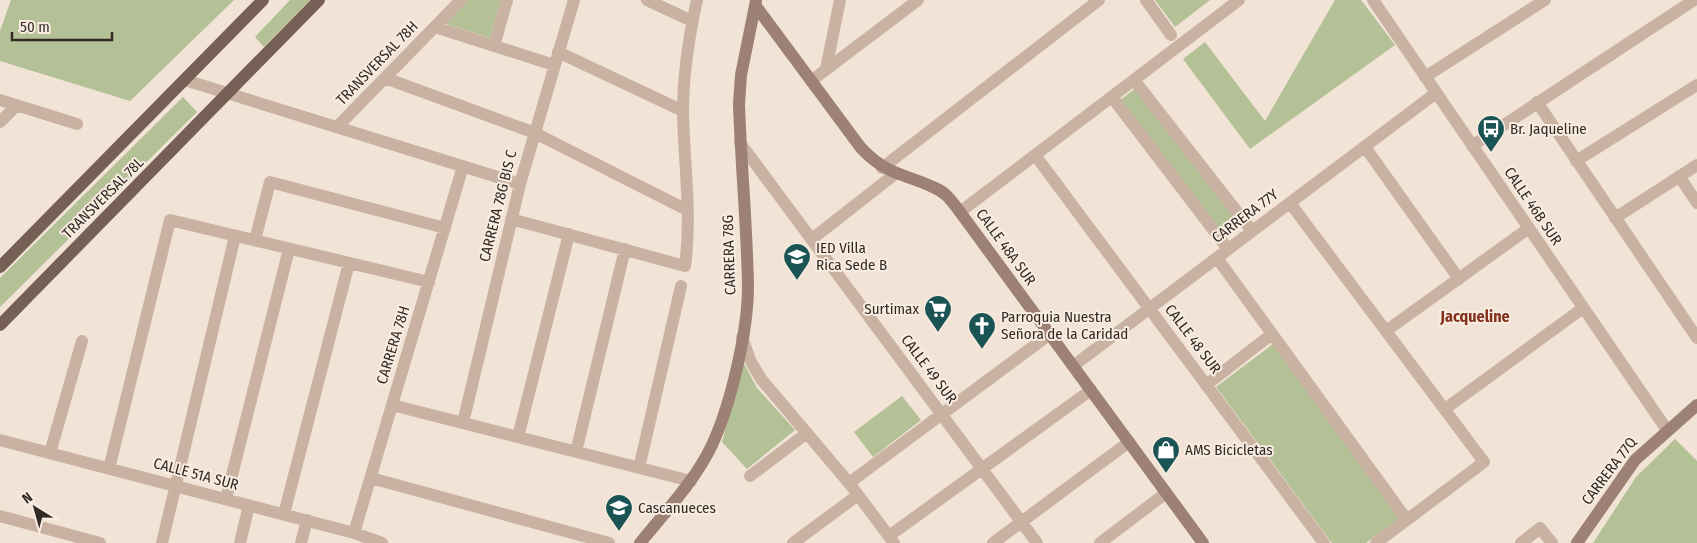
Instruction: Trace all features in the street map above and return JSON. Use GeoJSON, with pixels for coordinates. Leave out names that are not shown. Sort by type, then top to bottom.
{"type":"FeatureCollection","features":[{"type":"Feature","properties":{"kind":"main road"},"geometry":{"type":"LineString","coordinates":[[185,80],[263,0]]}},
{"type":"Feature","properties":{"kind":"main road"},"geometry":{"type":"LineString","coordinates":[[229,94],[319,0]]}},
{"type":"Feature","properties":{"kind":"main road","name":"TRANSVERSAL 78L"},"geometry":{"type":"LineString","coordinates":[[0,266],[185,80]]}},
{"type":"Feature","properties":{"kind":"main road","name":"TRANSVERSAL 78L"},"geometry":{"type":"LineString","coordinates":[[0,325],[229,94]]}},
{"type":"Feature","properties":{"kind":"street","name":"TRANSVERSAL 78H"},"geometry":{"type":"LineString","coordinates":[[337,127],[461,0]]}},
{"type":"Feature","properties":{"kind":"street"},"geometry":{"type":"LineString","coordinates":[[494,46],[507,0]]}},
{"type":"Feature","properties":{"kind":"street","name":"CARRERA 78G BIS C"},"geometry":{"type":"LineString","coordinates":[[463,423],[520,184],[574,0]]}},
{"type":"Feature","properties":{"kind":"street"},"geometry":{"type":"LineString","coordinates":[[647,0],[692,21]]}},
{"type":"Feature","properties":{"kind":"street"},"geometry":{"type":"LineString","coordinates":[[511,219],[685,266],[688,241],[683,112],[692,21],[697,0]]}},
{"type":"Feature","properties":{"kind":"street"},"geometry":{"type":"LineString","coordinates":[[826,69],[840,0]]}},
{"type":"Feature","properties":{"kind":"street"},"geometry":{"type":"LineString","coordinates":[[811,81],[918,0]]}},
{"type":"Feature","properties":{"kind":"street"},"geometry":{"type":"LineString","coordinates":[[1146,0],[1171,35]]}},
{"type":"Feature","properties":{"kind":"street"},"geometry":{"type":"LineString","coordinates":[[960,212],[1240,0]]}},
{"type":"Feature","properties":{"kind":"street","name":"CALLE 46B SUR"},"geometry":{"type":"LineString","coordinates":[[1373,0],[1667,430]]}},
{"type":"Feature","properties":{"kind":"street"},"geometry":{"type":"LineString","coordinates":[[1426,77],[1545,0]]}},
{"type":"Feature","properties":{"kind":"street"},"geometry":{"type":"LineString","coordinates":[[1472,146],[1694,0]]}},
{"type":"Feature","properties":{"kind":"street"},"geometry":{"type":"LineString","coordinates":[[882,168],[1092,2]]}},
{"type":"Feature","properties":{"kind":"street","name":"CALLE 48A SUR"},"geometry":{"type":"LineString","coordinates":[[756,3],[860,148],[882,168],[936,188],[945,194],[960,212],[1203,543]]}},
{"type":"Feature","properties":{"kind":"street","name":"CARRERA 78G"},"geometry":{"type":"LineString","coordinates":[[640,543],[691,481],[712,446],[724,416],[742,337],[748,288],[740,142],[741,75],[756,3]]}},
{"type":"Feature","properties":{"kind":"street"},"geometry":{"type":"LineString","coordinates":[[435,27],[494,46],[556,58],[683,112]]}},
{"type":"Feature","properties":{"kind":"street"},"geometry":{"type":"LineString","coordinates":[[385,78],[534,133],[687,210]]}},
{"type":"Feature","properties":{"kind":"street"},"geometry":{"type":"LineString","coordinates":[[185,80],[520,184]]}},
{"type":"Feature","properties":{"kind":"street"},"geometry":{"type":"LineString","coordinates":[[1134,80],[1252,232]]}},
{"type":"Feature","properties":{"kind":"street"},"geometry":{"type":"LineString","coordinates":[[1576,160],[1697,84]]}},
{"type":"Feature","properties":{"kind":"street","name":"CARRERA 77Y"},"geometry":{"type":"LineString","coordinates":[[1073,366],[1436,93]]}},
{"type":"Feature","properties":{"kind":"street"},"geometry":{"type":"LineString","coordinates":[[1112,97],[1228,249]]}},
{"type":"Feature","properties":{"kind":"street"},"geometry":{"type":"LineString","coordinates":[[0,100],[77,124]]}},
{"type":"Feature","properties":{"kind":"street"},"geometry":{"type":"LineString","coordinates":[[1537,102],[1697,338]]}},
{"type":"Feature","properties":{"kind":"street"},"geometry":{"type":"LineString","coordinates":[[0,122],[17,105]]}},
{"type":"Feature","properties":{"kind":"street","name":"CALLE 49 SUR"},"geometry":{"type":"LineString","coordinates":[[740,142],[1037,543]]}},
{"type":"Feature","properties":{"kind":"street"},"geometry":{"type":"LineString","coordinates":[[1365,147],[1459,279]]}},
{"type":"Feature","properties":{"kind":"street","name":"CALLE 48 SUR"},"geometry":{"type":"LineString","coordinates":[[1035,155],[1324,543]]}},
{"type":"Feature","properties":{"kind":"street"},"geometry":{"type":"LineString","coordinates":[[1615,218],[1697,164]]}},
{"type":"Feature","properties":{"kind":"street","name":"CARRERA 78H"},"geometry":{"type":"LineString","coordinates":[[354,532],[463,166]]}},
{"type":"Feature","properties":{"kind":"street"},"geometry":{"type":"LineString","coordinates":[[812,239],[895,174]]}},
{"type":"Feature","properties":{"kind":"street"},"geometry":{"type":"LineString","coordinates":[[1679,176],[1697,203]]}},
{"type":"Feature","properties":{"kind":"street"},"geometry":{"type":"LineString","coordinates":[[255,240],[270,182],[445,228]]}},
{"type":"Feature","properties":{"kind":"street"},"geometry":{"type":"LineString","coordinates":[[1290,203],[1484,462],[1376,543]]}},
{"type":"Feature","properties":{"kind":"street"},"geometry":{"type":"LineString","coordinates":[[109,469],[170,220],[429,282]]}},
{"type":"Feature","properties":{"kind":"street"},"geometry":{"type":"LineString","coordinates":[[1386,331],[1529,228]]}},
{"type":"Feature","properties":{"kind":"street"},"geometry":{"type":"LineString","coordinates":[[518,437],[569,234]]}},
{"type":"Feature","properties":{"kind":"street"},"geometry":{"type":"LineString","coordinates":[[162,543],[235,236]]}},
{"type":"Feature","properties":{"kind":"street"},"geometry":{"type":"LineString","coordinates":[[226,499],[289,249]]}},
{"type":"Feature","properties":{"kind":"street"},"geometry":{"type":"LineString","coordinates":[[576,452],[624,249]]}},
{"type":"Feature","properties":{"kind":"street"},"geometry":{"type":"LineString","coordinates":[[1217,258],[1407,520]]}},
{"type":"Feature","properties":{"kind":"street"},"geometry":{"type":"LineString","coordinates":[[284,514],[349,263]]}},
{"type":"Feature","properties":{"kind":"street"},"geometry":{"type":"LineString","coordinates":[[639,468],[681,286]]}},
{"type":"Feature","properties":{"kind":"street"},"geometry":{"type":"LineString","coordinates":[[1444,409],[1583,308]]}},
{"type":"Feature","properties":{"kind":"street"},"geometry":{"type":"LineString","coordinates":[[849,483],[1050,334]]}},
{"type":"Feature","properties":{"kind":"street"},"geometry":{"type":"LineString","coordinates":[[1206,385],[1272,334]]}},
{"type":"Feature","properties":{"kind":"street"},"geometry":{"type":"LineString","coordinates":[[742,337],[755,370],[849,483],[891,540],[982,469],[1091,390]]}},
{"type":"Feature","properties":{"kind":"street"},"geometry":{"type":"LineString","coordinates":[[50,453],[82,341]]}},
{"type":"Feature","properties":{"kind":"street"},"geometry":{"type":"LineString","coordinates":[[392,406],[691,481]]}},
{"type":"Feature","properties":{"kind":"street","name":"CARRERA 77Q"},"geometry":{"type":"LineString","coordinates":[[1577,543],[1635,460],[1667,430],[1697,406]]}},
{"type":"Feature","properties":{"kind":"street"},"geometry":{"type":"LineString","coordinates":[[750,476],[807,432]]}},
{"type":"Feature","properties":{"kind":"street","name":"CALLE 51A SUR"},"geometry":{"type":"LineString","coordinates":[[0,440],[354,532],[382,543]]}},
{"type":"Feature","properties":{"kind":"street"},"geometry":{"type":"LineString","coordinates":[[993,543],[1129,442]]}},
{"type":"Feature","properties":{"kind":"street"},"geometry":{"type":"LineString","coordinates":[[370,478],[609,543]]}},
{"type":"Feature","properties":{"kind":"street"},"geometry":{"type":"LineString","coordinates":[[1100,543],[1166,493]]}},
{"type":"Feature","properties":{"kind":"street"},"geometry":{"type":"LineString","coordinates":[[793,543],[858,495]]}},
{"type":"Feature","properties":{"kind":"street"},"geometry":{"type":"LineString","coordinates":[[240,543],[250,505]]}},
{"type":"Feature","properties":{"kind":"street"},"geometry":{"type":"LineString","coordinates":[[0,516],[100,543]]}},
{"type":"Feature","properties":{"kind":"street"},"geometry":{"type":"LineString","coordinates":[[301,543],[307,520]]}},
{"type":"Feature","properties":{"kind":"street"},"geometry":{"type":"LineString","coordinates":[[1521,543],[1540,528],[1552,543]]}},
{"type":"Feature","properties":{"kind":"green space"},"geometry":{"type":"Polygon","coordinates":[[[11,0],[234,0],[130,101],[0,61],[0,31],[11,0]]]}},
{"type":"Feature","properties":{"kind":"green space"},"geometry":{"type":"Polygon","coordinates":[[[290,0],[310,0],[264,47],[255,37],[290,0]]]}},
{"type":"Feature","properties":{"kind":"green space"},"geometry":{"type":"Polygon","coordinates":[[[468,0],[501,0],[490,38],[446,24],[468,0]]]}},
{"type":"Feature","properties":{"kind":"green space"},"geometry":{"type":"Polygon","coordinates":[[[1155,0],[1210,0],[1175,27],[1155,0]]]}},
{"type":"Feature","properties":{"kind":"green space"},"geometry":{"type":"Polygon","coordinates":[[[1335,0],[1361,0],[1395,45],[1250,149],[1183,59],[1205,42],[1265,121],[1335,0]]]}},
{"type":"Feature","properties":{"kind":"green space"},"geometry":{"type":"Polygon","coordinates":[[[1136,88],[1239,222],[1223,235],[1119,101],[1136,88]]]}},
{"type":"Feature","properties":{"kind":"green space"},"geometry":{"type":"Polygon","coordinates":[[[183,97],[197,112],[0,307],[0,278],[183,97]]]}},
{"type":"Feature","properties":{"kind":"green space"},"geometry":{"type":"Polygon","coordinates":[[[1273,344],[1401,517],[1366,543],[1332,543],[1216,387],[1273,344]]]}},
{"type":"Feature","properties":{"kind":"green space"},"geometry":{"type":"Polygon","coordinates":[[[743,362],[757,388],[795,430],[747,469],[722,442],[743,362]]]}},
{"type":"Feature","properties":{"kind":"green space"},"geometry":{"type":"Polygon","coordinates":[[[902,396],[921,420],[873,457],[854,432],[902,396]]]}},
{"type":"Feature","properties":{"kind":"green space"},"geometry":{"type":"Polygon","coordinates":[[[1675,439],[1697,461],[1697,543],[1593,543],[1636,477],[1675,439]]]}},
{"type":"Feature","properties":{"kind":"place","name":"Br. Jaqueline"},"geometry":{"type":"Point","coordinates":[1491,153]}},
{"type":"Feature","properties":{"kind":"place","name":"IED Villa Rica Sede B"},"geometry":{"type":"Point","coordinates":[797,281]}},
{"type":"Feature","properties":{"kind":"place","name":"Surtimax"},"geometry":{"type":"Point","coordinates":[938,333]}},
{"type":"Feature","properties":{"kind":"place","name":"Parroquia Nuestra Señora de la Caridad"},"geometry":{"type":"Point","coordinates":[982,350]}},
{"type":"Feature","properties":{"kind":"place","name":"AMS Bicicletas"},"geometry":{"type":"Point","coordinates":[1166,474]}},
{"type":"Feature","properties":{"kind":"place","name":"Cascanueces"},"geometry":{"type":"Point","coordinates":[619,532]}},
{"type":"Feature","properties":{"kind":"district","name":"Jacqueline"},"geometry":{"type":"Point","coordinates":[1475,316]}}]}
